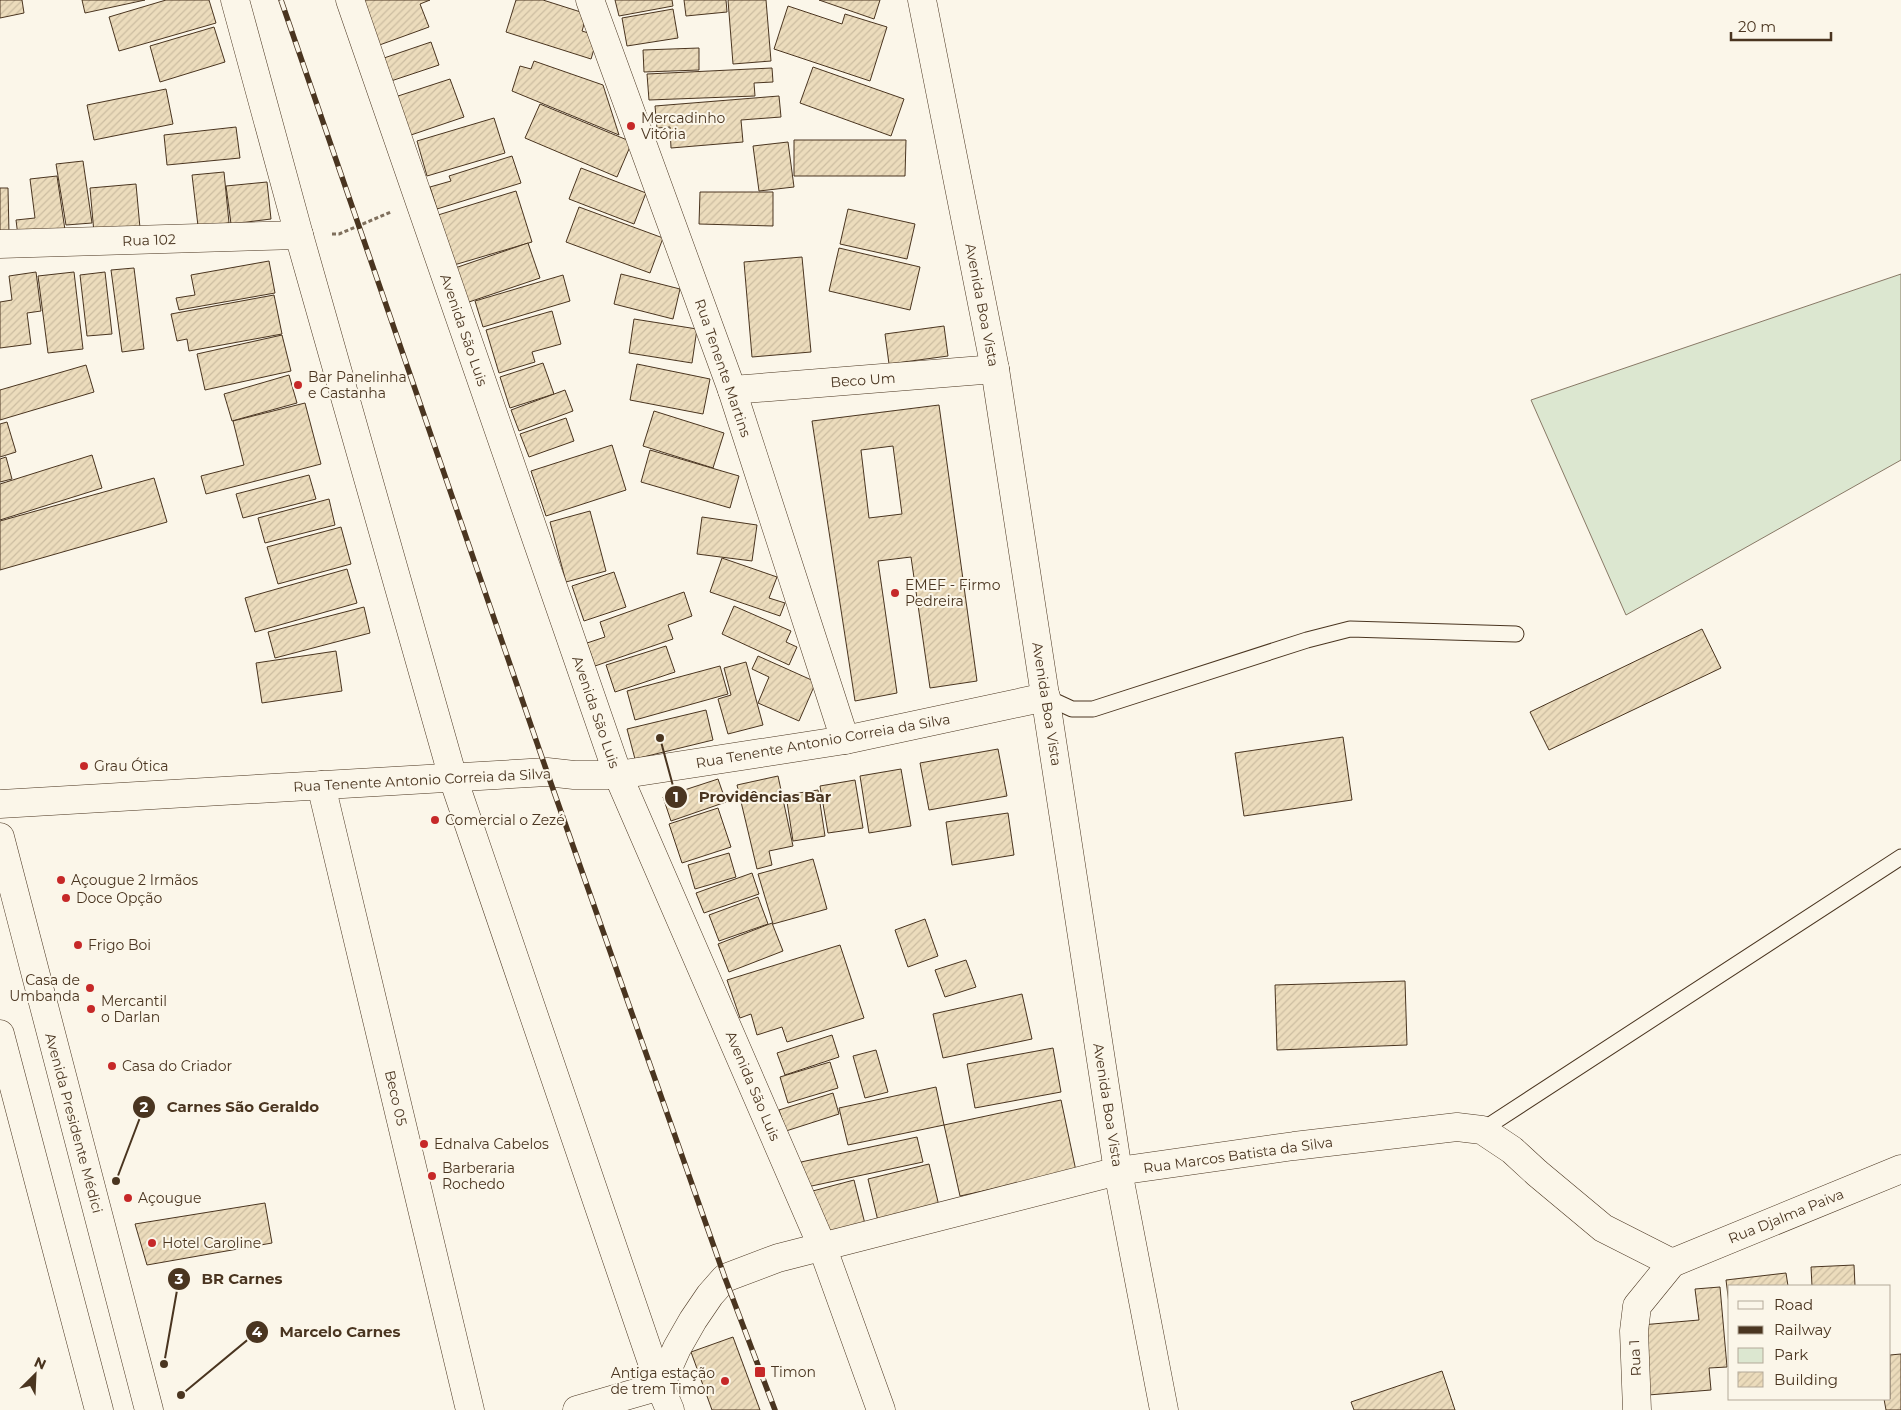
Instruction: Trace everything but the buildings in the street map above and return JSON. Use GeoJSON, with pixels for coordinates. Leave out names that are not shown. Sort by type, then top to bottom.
{"type":"FeatureCollection","features":[{"type":"Feature","properties":{"kind":"street"},"geometry":{"type":"LineString","coordinates":[[235,0],[298,235],[453,778],[665,1398],[577,1410]]}},
{"type":"Feature","properties":{"kind":"street","name":"Avenida São Luis"},"geometry":{"type":"LineString","coordinates":[[350,0],[618,775],[822,1246],[881,1410]]}},
{"type":"Feature","properties":{"kind":"street","name":"Rua Tenente Martins"},"geometry":{"type":"LineString","coordinates":[[590,0],[732,390],[845,740]]}},
{"type":"Feature","properties":{"kind":"street","name":"Avenida Boa Vista"},"geometry":{"type":"LineString","coordinates":[[922,0],[995,369],[1118,1172],[1164,1410]]}},
{"type":"Feature","properties":{"kind":"street","name":"Rua 102"},"geometry":{"type":"LineString","coordinates":[[0,244],[298,235]]}},
{"type":"Feature","properties":{"kind":"street","name":"Beco Um"},"geometry":{"type":"LineString","coordinates":[[732,390],[995,369]]}},
{"type":"Feature","properties":{"kind":"street","name":"Rua Tenente Antonio Correia da Silva"},"geometry":{"type":"LineString","coordinates":[[0,804],[546,772],[574,775],[618,775],[845,740],[1046,697]]}},
{"type":"Feature","properties":{"kind":"street","name":"Beco 05"},"geometry":{"type":"LineString","coordinates":[[321,785],[470,1410]]}},
{"type":"Feature","properties":{"kind":"street","name":"Avenida Presidente Médici"},"geometry":{"type":"LineString","coordinates":[[0,837],[148,1410]]}},
{"type":"Feature","properties":{"kind":"street"},"geometry":{"type":"LineString","coordinates":[[0,1034],[99,1410]]}},
{"type":"Feature","properties":{"kind":"street","name":"Rua Marcos Batista da Silva"},"geometry":{"type":"LineString","coordinates":[[665,1398],[677,1348],[710,1295],[725,1278],[778,1258],[1118,1172],[1415,1131],[1458,1127],[1482,1130]]}},
{"type":"Feature","properties":{"kind":"street"},"geometry":{"type":"LineString","coordinates":[[1482,1130],[1512,1150],[1603,1228],[1672,1263]]}},
{"type":"Feature","properties":{"kind":"street","name":"Rua Djalma Paiva"},"geometry":{"type":"LineString","coordinates":[[1672,1263],[1901,1169]]}},
{"type":"Feature","properties":{"kind":"street","name":"Rua 1"},"geometry":{"type":"LineString","coordinates":[[1637,1410],[1634,1331],[1637,1306],[1672,1263]]}},
{"type":"Feature","properties":{"kind":"lane"},"geometry":{"type":"LineString","coordinates":[[1046,697],[1072,709],[1093,709],[1307,640],[1350,629],[1516,634]]}},
{"type":"Feature","properties":{"kind":"lane"},"geometry":{"type":"LineString","coordinates":[[1482,1130],[1901,857]]}},
{"type":"Feature","properties":{"kind":"path"},"geometry":{"type":"LineString","coordinates":[[298,235],[339,234],[419,201]]}},
{"type":"Feature","properties":{"kind":"green space"},"geometry":{"type":"Polygon","coordinates":[[[1901,274],[1901,460],[1626,615],[1531,400],[1901,274]]]}},
{"type":"Feature","properties":{"kind":"railway"},"geometry":{"type":"LineString","coordinates":[[281,0],[547,772],[725,1278],[775,1410]]}},
{"type":"Feature","properties":{"kind":"place","name":"Mercadinho Vitória"},"geometry":{"type":"Point","coordinates":[631,126]}},
{"type":"Feature","properties":{"kind":"place","name":"Bar Panelinha e Castanha"},"geometry":{"type":"Point","coordinates":[298,385]}},
{"type":"Feature","properties":{"kind":"place","name":"EMEF - Firmo Pedreira"},"geometry":{"type":"Point","coordinates":[895,593]}},
{"type":"Feature","properties":{"kind":"place","name":"Providências Bar"},"geometry":{"type":"Point","coordinates":[660,738]}},
{"type":"Feature","properties":{"kind":"place","name":"Grau Ótica"},"geometry":{"type":"Point","coordinates":[84,766]}},
{"type":"Feature","properties":{"kind":"place","name":"Comercial o Zezé"},"geometry":{"type":"Point","coordinates":[435,820]}},
{"type":"Feature","properties":{"kind":"place","name":"Açougue 2 Irmãos"},"geometry":{"type":"Point","coordinates":[61,880]}},
{"type":"Feature","properties":{"kind":"place","name":"Doce Opção"},"geometry":{"type":"Point","coordinates":[66,898]}},
{"type":"Feature","properties":{"kind":"place","name":"Frigo Boi"},"geometry":{"type":"Point","coordinates":[78,945]}},
{"type":"Feature","properties":{"kind":"place","name":"Casa de Umbanda"},"geometry":{"type":"Point","coordinates":[90,988]}},
{"type":"Feature","properties":{"kind":"place","name":"Mercantil o Darlan"},"geometry":{"type":"Point","coordinates":[91,1009]}},
{"type":"Feature","properties":{"kind":"place","name":"Casa do Criador"},"geometry":{"type":"Point","coordinates":[112,1066]}},
{"type":"Feature","properties":{"kind":"place","name":"Ednalva Cabelos"},"geometry":{"type":"Point","coordinates":[424,1144]}},
{"type":"Feature","properties":{"kind":"place","name":"Barberaria Rochedo"},"geometry":{"type":"Point","coordinates":[432,1176]}},
{"type":"Feature","properties":{"kind":"place","name":"Carnes São Geraldo"},"geometry":{"type":"Point","coordinates":[116,1181]}},
{"type":"Feature","properties":{"kind":"place","name":"Açougue"},"geometry":{"type":"Point","coordinates":[128,1198]}},
{"type":"Feature","properties":{"kind":"place","name":"Hotel Caroline"},"geometry":{"type":"Point","coordinates":[152,1243]}},
{"type":"Feature","properties":{"kind":"place","name":"BR Carnes"},"geometry":{"type":"Point","coordinates":[164,1364]}},
{"type":"Feature","properties":{"kind":"place","name":"Timon"},"geometry":{"type":"Point","coordinates":[760,1372]}},
{"type":"Feature","properties":{"kind":"place","name":"Antiga estação de trem Timon"},"geometry":{"type":"Point","coordinates":[725,1381]}},
{"type":"Feature","properties":{"kind":"place","name":"Marcelo Carnes"},"geometry":{"type":"Point","coordinates":[181,1395]}}]}
